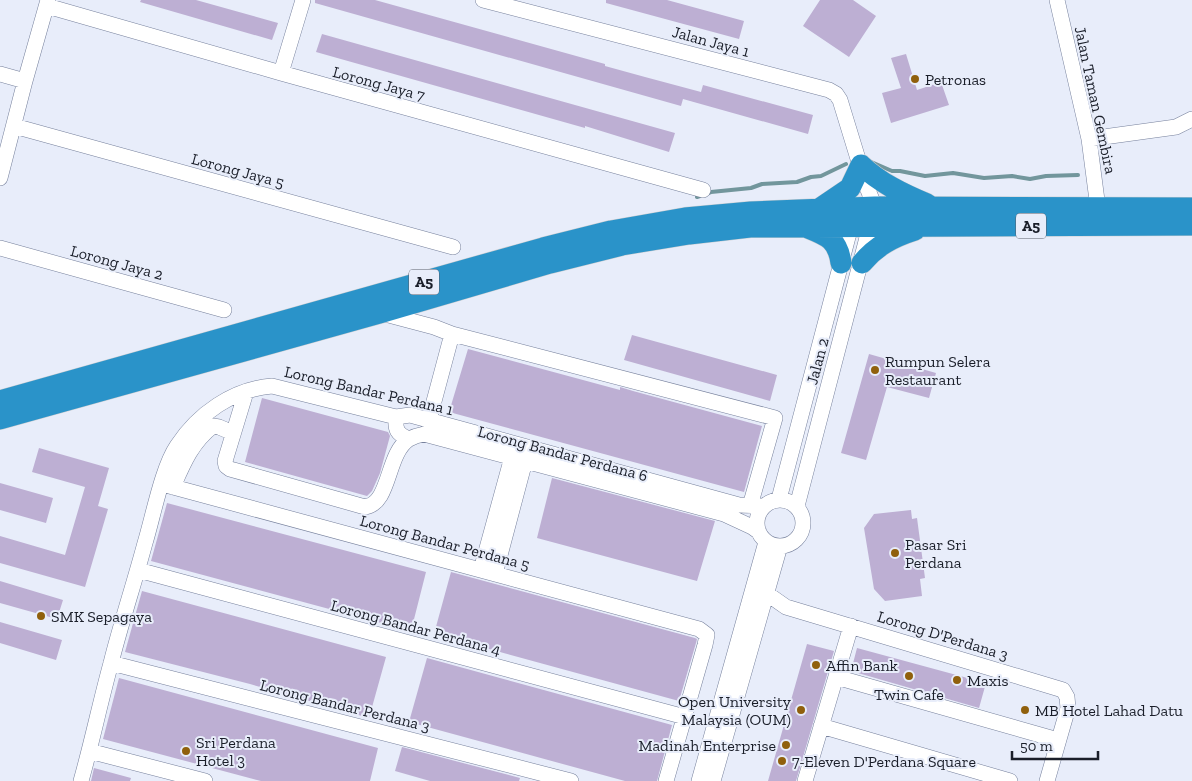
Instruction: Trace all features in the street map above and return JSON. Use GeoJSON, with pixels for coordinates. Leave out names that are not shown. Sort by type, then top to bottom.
{"type":"FeatureCollection","features":[{"type":"Feature","properties":{"kind":"highway"},"geometry":{"type":"LineString","coordinates":[[818,209],[850,188],[864,175],[871,175],[884,184],[936,208]]}},
{"type":"Feature","properties":{"kind":"highway","name":"A5"},"geometry":{"type":"LineString","coordinates":[[0,419],[622,245],[689,234],[750,227],[806,227],[863,217],[936,208],[1192,208]]}},
{"type":"Feature","properties":{"kind":"highway","name":"A5"},"geometry":{"type":"LineString","coordinates":[[0,401],[534,251],[612,231],[685,218],[751,212],[818,209],[924,226],[1192,225]]}},
{"type":"Feature","properties":{"kind":"highway"},"geometry":{"type":"LineString","coordinates":[[806,227],[828,236],[840,253],[851,263],[890,240],[924,226]]}},
{"type":"Feature","properties":{"kind":"street"},"geometry":{"type":"LineString","coordinates":[[281,74],[303,0]]}},
{"type":"Feature","properties":{"kind":"street","name":"Jalan Jaya 1"},"geometry":{"type":"LineString","coordinates":[[483,0],[526,5],[829,90],[836,94],[840,100],[864,175]]}},
{"type":"Feature","properties":{"kind":"street","name":"Jalan Taman Gembira"},"geometry":{"type":"LineString","coordinates":[[1057,0],[1089,139],[1098,208]]}},
{"type":"Feature","properties":{"kind":"street"},"geometry":{"type":"LineString","coordinates":[[0,178],[25,81],[48,3]]}},
{"type":"Feature","properties":{"kind":"street","name":"Lorong Jaya 7"},"geometry":{"type":"LineString","coordinates":[[48,3],[281,74],[703,190]]}},
{"type":"Feature","properties":{"kind":"street"},"geometry":{"type":"LineString","coordinates":[[0,74],[25,81]]}},
{"type":"Feature","properties":{"kind":"street"},"geometry":{"type":"LineString","coordinates":[[1089,139],[1176,127],[1192,119]]}},
{"type":"Feature","properties":{"kind":"street","name":"Lorong Jaya 5"},"geometry":{"type":"LineString","coordinates":[[14,126],[453,247]]}},
{"type":"Feature","properties":{"kind":"street","name":"Jalan 2"},"geometry":{"type":"LineString","coordinates":[[797,506],[863,217],[864,175]]}},
{"type":"Feature","properties":{"kind":"street","name":"Lorong Jaya 2"},"geometry":{"type":"LineString","coordinates":[[0,248],[224,310]]}},
{"type":"Feature","properties":{"kind":"street","name":"Jalan 2"},"geometry":{"type":"LineString","coordinates":[[779,499],[851,263]]}},
{"type":"Feature","properties":{"kind":"street"},"geometry":{"type":"LineString","coordinates":[[380,313],[434,327],[452,334],[775,418],[757,506],[757,518],[768,540],[766,593],[713,781]]}},
{"type":"Feature","properties":{"kind":"street"},"geometry":{"type":"LineString","coordinates":[[429,420],[452,334]]}},
{"type":"Feature","properties":{"kind":"street","name":"Lorong Bandar Perdana 1"},"geometry":{"type":"LineString","coordinates":[[81,781],[111,663],[138,570],[168,486],[176,448],[205,414],[220,403],[257,387],[272,386],[396,417],[410,415],[739,506],[757,506]]}},
{"type":"Feature","properties":{"kind":"street"},"geometry":{"type":"LineString","coordinates":[[246,392],[225,461],[226,466],[230,469],[365,507],[377,502],[382,494],[395,456],[409,439],[396,431],[396,417]]}},
{"type":"Feature","properties":{"kind":"street"},"geometry":{"type":"LineString","coordinates":[[168,486],[202,434],[213,426],[234,433]]}},
{"type":"Feature","properties":{"kind":"street","name":"Lorong Bandar Perdana 6"},"geometry":{"type":"LineString","coordinates":[[409,439],[424,434],[724,514],[752,527],[768,540]]}},
{"type":"Feature","properties":{"kind":"street"},"geometry":{"type":"LineString","coordinates":[[488,572],[518,459]]}},
{"type":"Feature","properties":{"kind":"street","name":"Lorong Bandar Perdana 5"},"geometry":{"type":"LineString","coordinates":[[168,486],[699,628],[707,635],[685,717]]}},
{"type":"Feature","properties":{"kind":"street"},"geometry":{"type":"LineString","coordinates":[[757,506],[779,499],[792,502],[802,512],[804,519],[801,534],[790,544],[768,540]]}},
{"type":"Feature","properties":{"kind":"street"},"geometry":{"type":"LineString","coordinates":[[698,781],[768,540]]}},
{"type":"Feature","properties":{"kind":"street","name":"Lorong Bandar Perdana 4"},"geometry":{"type":"LineString","coordinates":[[138,570],[685,717]]}},
{"type":"Feature","properties":{"kind":"street","name":"Lorong D'Perdana 3"},"geometry":{"type":"LineString","coordinates":[[766,593],[786,607],[800,612],[1063,690],[1068,697],[1068,708],[1058,740]]}},
{"type":"Feature","properties":{"kind":"street"},"geometry":{"type":"LineString","coordinates":[[811,780],[821,726],[850,626]]}},
{"type":"Feature","properties":{"kind":"street","name":"Lorong Bandar Perdana 3"},"geometry":{"type":"LineString","coordinates":[[111,663],[571,781]]}},
{"type":"Feature","properties":{"kind":"street"},"geometry":{"type":"LineString","coordinates":[[836,677],[1058,740],[1047,781]]}},
{"type":"Feature","properties":{"kind":"street"},"geometry":{"type":"LineString","coordinates":[[666,781],[685,717]]}},
{"type":"Feature","properties":{"kind":"street"},"geometry":{"type":"LineString","coordinates":[[821,726],[1010,781]]}},
{"type":"Feature","properties":{"kind":"street"},"geometry":{"type":"LineString","coordinates":[[89,751],[205,781]]}},
{"type":"Feature","properties":{"kind":"building"},"geometry":{"type":"Polygon","coordinates":[[[141,0],[196,0],[278,23],[272,40],[140,2],[141,0]]]}},
{"type":"Feature","properties":{"kind":"building"},"geometry":{"type":"Polygon","coordinates":[[[315,0],[375,0],[701,92],[703,85],[813,115],[808,134],[683,99],[681,106],[315,3],[315,0]]]}},
{"type":"Feature","properties":{"kind":"building"},"geometry":{"type":"Polygon","coordinates":[[[606,0],[667,0],[744,21],[739,39],[606,3],[606,0]]]}},
{"type":"Feature","properties":{"kind":"building"},"geometry":{"type":"Polygon","coordinates":[[[820,0],[853,0],[876,16],[849,57],[803,26],[820,0]]]}},
{"type":"Feature","properties":{"kind":"building"},"geometry":{"type":"Polygon","coordinates":[[[322,34],[675,133],[669,152],[585,126],[585,128],[316,52],[322,34]]]}},
{"type":"Feature","properties":{"kind":"building"},"geometry":{"type":"Polygon","coordinates":[[[906,54],[917,90],[941,82],[949,105],[891,123],[882,93],[901,88],[891,58],[906,54]]]}},
{"type":"Feature","properties":{"kind":"building"},"geometry":{"type":"Polygon","coordinates":[[[632,335],[777,375],[770,401],[624,360],[632,335]]]}},
{"type":"Feature","properties":{"kind":"building"},"geometry":{"type":"Polygon","coordinates":[[[468,349],[620,390],[620,387],[762,426],[744,492],[449,412],[468,349]]]}},
{"type":"Feature","properties":{"kind":"building"},"geometry":{"type":"Polygon","coordinates":[[[869,354],[936,373],[929,398],[887,387],[866,460],[841,453],[869,354]]]}},
{"type":"Feature","properties":{"kind":"building"},"geometry":{"type":"Polygon","coordinates":[[[262,398],[388,432],[390,436],[380,473],[372,491],[367,496],[245,462],[262,398]]]}},
{"type":"Feature","properties":{"kind":"building"},"geometry":{"type":"Polygon","coordinates":[[[39,448],[109,468],[98,506],[108,509],[85,587],[0,563],[0,536],[65,555],[85,487],[32,472],[39,448]]]}},
{"type":"Feature","properties":{"kind":"building"},"geometry":{"type":"Polygon","coordinates":[[[552,478],[715,521],[697,581],[537,538],[552,478]]]}},
{"type":"Feature","properties":{"kind":"building"},"geometry":{"type":"Polygon","coordinates":[[[0,483],[53,498],[46,523],[0,510],[0,483]]]}},
{"type":"Feature","properties":{"kind":"building"},"geometry":{"type":"Polygon","coordinates":[[[167,503],[426,572],[411,631],[151,561],[167,503]]]}},
{"type":"Feature","properties":{"kind":"building","name":"Pasar Sri Perdana"},"geometry":{"type":"Polygon","coordinates":[[[911,510],[912,519],[917,518],[925,578],[920,579],[922,596],[885,601],[874,589],[864,528],[874,514],[911,510]]]}},
{"type":"Feature","properties":{"kind":"building"},"geometry":{"type":"Polygon","coordinates":[[[451,572],[697,639],[679,701],[434,634],[451,572]]]}},
{"type":"Feature","properties":{"kind":"building"},"geometry":{"type":"Polygon","coordinates":[[[0,581],[63,600],[57,619],[0,603],[0,581]]]}},
{"type":"Feature","properties":{"kind":"building"},"geometry":{"type":"Polygon","coordinates":[[[142,591],[386,657],[369,718],[250,684],[125,652],[142,591]]]}},
{"type":"Feature","properties":{"kind":"building"},"geometry":{"type":"Polygon","coordinates":[[[0,622],[62,640],[56,660],[0,643],[0,622]]]}},
{"type":"Feature","properties":{"kind":"building"},"geometry":{"type":"Polygon","coordinates":[[[807,644],[834,651],[796,781],[768,781],[807,644]]]}},
{"type":"Feature","properties":{"kind":"building"},"geometry":{"type":"Polygon","coordinates":[[[857,648],[986,683],[979,708],[851,671],[857,648]]]}},
{"type":"Feature","properties":{"kind":"building"},"geometry":{"type":"Polygon","coordinates":[[[427,658],[672,725],[657,781],[625,781],[409,722],[427,658]]]}},
{"type":"Feature","properties":{"kind":"building"},"geometry":{"type":"Polygon","coordinates":[[[119,678],[378,748],[370,781],[261,781],[103,739],[119,678]]]}},
{"type":"Feature","properties":{"kind":"building"},"geometry":{"type":"Polygon","coordinates":[[[402,747],[520,778],[519,781],[430,781],[395,771],[402,747]]]}},
{"type":"Feature","properties":{"kind":"building"},"geometry":{"type":"Polygon","coordinates":[[[94,768],[131,778],[130,781],[91,781],[94,768]]]}},
{"type":"Feature","properties":{"kind":"waterway"},"geometry":{"type":"LineString","coordinates":[[869,161],[892,171],[925,176],[953,173],[984,178],[1012,176],[1030,179],[1046,176],[1078,175]]}},
{"type":"Feature","properties":{"kind":"waterway"},"geometry":{"type":"LineString","coordinates":[[697,197],[711,192],[751,188],[762,184],[797,182],[821,176],[846,164]]}},
{"type":"Feature","properties":{"kind":"place","name":"Petronas"},"geometry":{"type":"Point","coordinates":[915,79]}},
{"type":"Feature","properties":{"kind":"place","name":"Rumpun Selera Restaurant"},"geometry":{"type":"Point","coordinates":[875,370]}},
{"type":"Feature","properties":{"kind":"place","name":"Pasar Sri Perdana"},"geometry":{"type":"Point","coordinates":[895,553]}},
{"type":"Feature","properties":{"kind":"place","name":"SMK Sepagaya"},"geometry":{"type":"Point","coordinates":[41,616]}},
{"type":"Feature","properties":{"kind":"place","name":"Affin Bank"},"geometry":{"type":"Point","coordinates":[816,665]}},
{"type":"Feature","properties":{"kind":"place","name":"Twin Cafe"},"geometry":{"type":"Point","coordinates":[909,676]}},
{"type":"Feature","properties":{"kind":"place","name":"Maxis"},"geometry":{"type":"Point","coordinates":[957,680]}},
{"type":"Feature","properties":{"kind":"place","name":"Open University Malaysia (OUM)"},"geometry":{"type":"Point","coordinates":[801,710]}},
{"type":"Feature","properties":{"kind":"place","name":"MB Hotel Lahad Datu"},"geometry":{"type":"Point","coordinates":[1025,710]}},
{"type":"Feature","properties":{"kind":"place","name":"Madinah Enterprise"},"geometry":{"type":"Point","coordinates":[786,745]}},
{"type":"Feature","properties":{"kind":"place","name":"Sri Perdana Hotel 3"},"geometry":{"type":"Point","coordinates":[186,751]}},
{"type":"Feature","properties":{"kind":"place","name":"7-Eleven D'Perdana Square"},"geometry":{"type":"Point","coordinates":[782,761]}}]}
